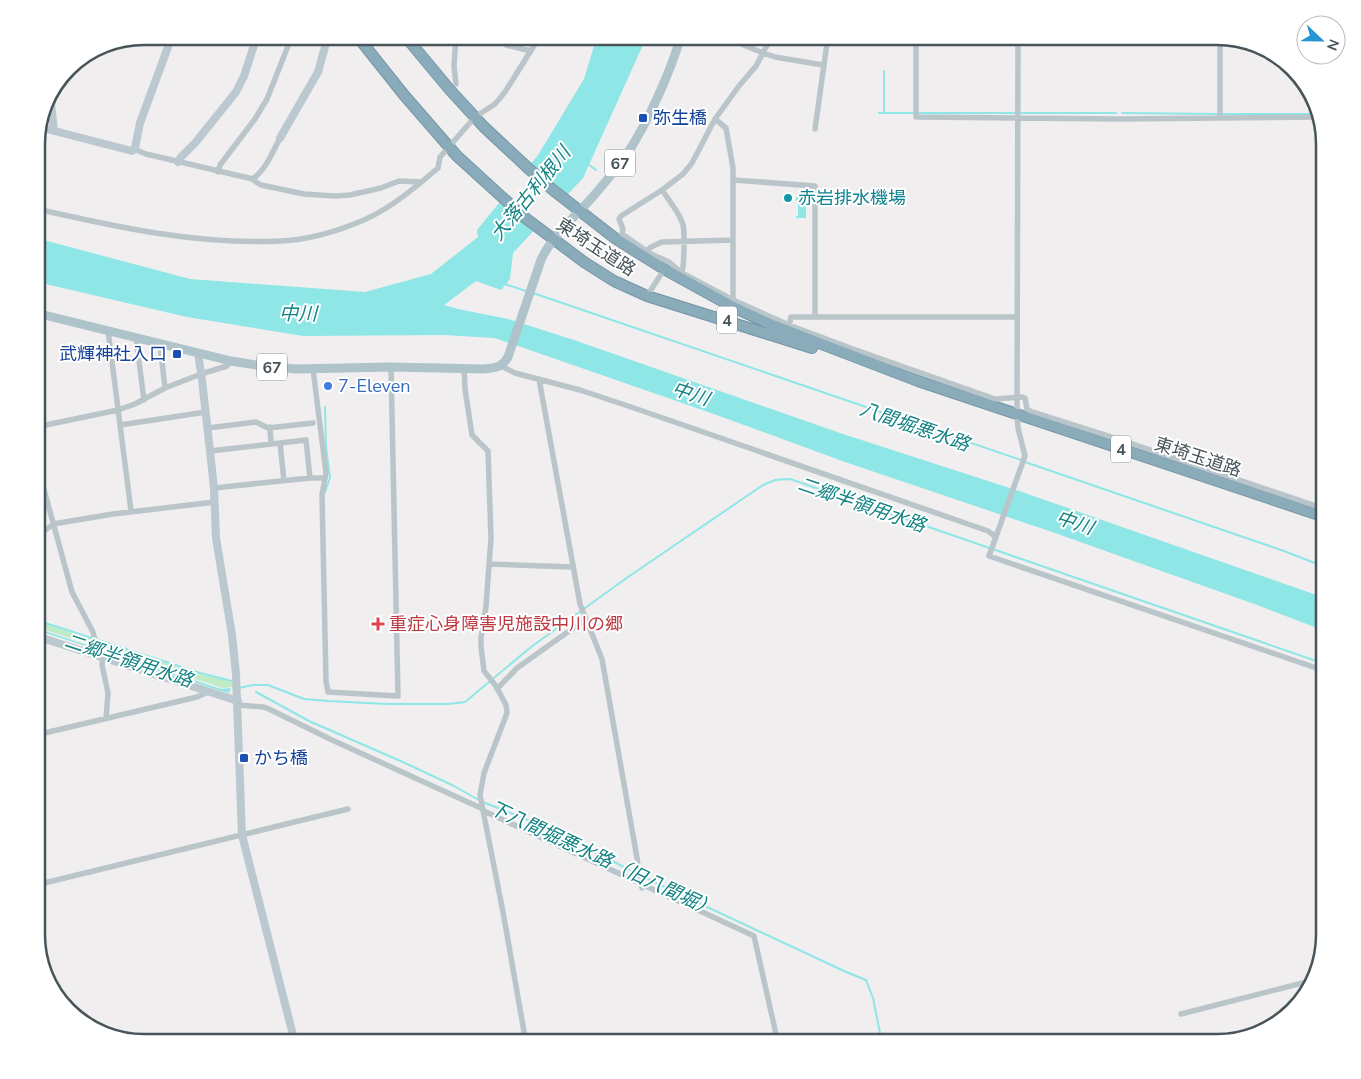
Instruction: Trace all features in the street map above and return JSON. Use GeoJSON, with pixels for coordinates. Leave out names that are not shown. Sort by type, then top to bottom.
{"type":"FeatureCollection","features":[{"type":"Feature","properties":{"kind":"highway","name":"東埼玉道路"},"geometry":{"type":"LineString","coordinates":[[364,45],[404,95],[457,156],[481,180],[550,237],[614,281],[647,296],[918,381],[1316,514]]}},
{"type":"Feature","properties":{"kind":"highway","name":"東埼玉道路"},"geometry":{"type":"LineString","coordinates":[[412,45],[484,127],[529,170],[616,238],[667,266],[731,306],[772,325],[918,381]]}},
{"type":"Feature","properties":{"kind":"main road","name":"67"},"geometry":{"type":"LineString","coordinates":[[45,315],[231,361],[279,368],[494,368],[501,366],[508,357],[550,237],[627,154],[638,136],[657,96],[677,45]]}},
{"type":"Feature","properties":{"kind":"street"},"geometry":{"type":"LineString","coordinates":[[134,149],[140,123],[169,45]]}},
{"type":"Feature","properties":{"kind":"street"},"geometry":{"type":"LineString","coordinates":[[178,162],[236,92],[244,76],[254,45]]}},
{"type":"Feature","properties":{"kind":"street"},"geometry":{"type":"LineString","coordinates":[[218,172],[220,165],[255,120],[267,99],[288,45]]}},
{"type":"Feature","properties":{"kind":"street"},"geometry":{"type":"LineString","coordinates":[[252,179],[257,176],[264,166],[318,72],[326,45]]}},
{"type":"Feature","properties":{"kind":"street"},"geometry":{"type":"LineString","coordinates":[[455,45],[454,67],[456,84]]}},
{"type":"Feature","properties":{"kind":"street"},"geometry":{"type":"LineString","coordinates":[[506,45],[531,51]]}},
{"type":"Feature","properties":{"kind":"street"},"geometry":{"type":"LineString","coordinates":[[45,211],[147,232],[216,240],[280,241],[333,231],[364,220],[404,196],[438,168],[440,157],[475,117],[495,104],[505,92],[535,45]]}},
{"type":"Feature","properties":{"kind":"street"},"geometry":{"type":"LineString","coordinates":[[742,45],[775,57],[824,65]]}},
{"type":"Feature","properties":{"kind":"street"},"geometry":{"type":"LineString","coordinates":[[768,45],[756,66],[715,119],[692,163],[683,174],[662,190],[621,216],[619,219],[623,229],[622,234],[667,266],[733,300],[789,325],[995,399],[1025,398],[1027,409],[1030,411],[1316,506]]}},
{"type":"Feature","properties":{"kind":"street"},"geometry":{"type":"LineString","coordinates":[[814,129],[827,45]]}},
{"type":"Feature","properties":{"kind":"street"},"geometry":{"type":"LineString","coordinates":[[916,45],[916,117],[1313,117]]}},
{"type":"Feature","properties":{"kind":"street"},"geometry":{"type":"LineString","coordinates":[[1018,45],[1017,414],[1018,428],[1025,456],[989,556],[1316,668]]}},
{"type":"Feature","properties":{"kind":"street"},"geometry":{"type":"LineString","coordinates":[[1220,45],[1220,118]]}},
{"type":"Feature","properties":{"kind":"street"},"geometry":{"type":"LineString","coordinates":[[52,109],[54,131]]}},
{"type":"Feature","properties":{"kind":"street"},"geometry":{"type":"LineString","coordinates":[[715,119],[726,128],[733,168],[733,300]]}},
{"type":"Feature","properties":{"kind":"street"},"geometry":{"type":"LineString","coordinates":[[46,129],[130,151],[134,149],[146,154],[252,179],[261,185],[318,196],[350,195],[381,188],[399,181],[420,182]]}},
{"type":"Feature","properties":{"kind":"street"},"geometry":{"type":"LineString","coordinates":[[733,180],[815,186],[815,317]]}},
{"type":"Feature","properties":{"kind":"street"},"geometry":{"type":"LineString","coordinates":[[662,190],[683,224],[684,266],[682,273]]}},
{"type":"Feature","properties":{"kind":"street"},"geometry":{"type":"LineString","coordinates":[[647,251],[662,242],[733,240]]}},
{"type":"Feature","properties":{"kind":"street"},"geometry":{"type":"LineString","coordinates":[[647,296],[667,266]]}},
{"type":"Feature","properties":{"kind":"street"},"geometry":{"type":"LineString","coordinates":[[789,325],[791,317],[1017,318]]}},
{"type":"Feature","properties":{"kind":"street"},"geometry":{"type":"LineString","coordinates":[[108,330],[131,511]]}},
{"type":"Feature","properties":{"kind":"street"},"geometry":{"type":"LineString","coordinates":[[136,338],[144,400]]}},
{"type":"Feature","properties":{"kind":"street"},"geometry":{"type":"LineString","coordinates":[[160,344],[165,388]]}},
{"type":"Feature","properties":{"kind":"street"},"geometry":{"type":"LineString","coordinates":[[198,353],[214,488],[216,538],[232,635],[238,700],[242,835],[293,1034]]}},
{"type":"Feature","properties":{"kind":"street"},"geometry":{"type":"LineString","coordinates":[[45,425],[118,410],[144,400],[165,388],[227,366],[231,361]]}},
{"type":"Feature","properties":{"kind":"street"},"geometry":{"type":"LineString","coordinates":[[501,366],[515,373],[580,390],[634,408],[988,531],[996,537]]}},
{"type":"Feature","properties":{"kind":"street"},"geometry":{"type":"LineString","coordinates":[[313,369],[325,478],[322,495],[326,681],[328,692],[398,696],[391,367]]}},
{"type":"Feature","properties":{"kind":"street"},"geometry":{"type":"LineString","coordinates":[[464,368],[472,435],[488,451],[491,538],[486,606],[481,638],[484,671],[497,688],[506,705],[506,713],[484,773],[480,795],[524,1034]]}},
{"type":"Feature","properties":{"kind":"street"},"geometry":{"type":"LineString","coordinates":[[539,380],[580,604],[602,659],[641,885]]}},
{"type":"Feature","properties":{"kind":"street"},"geometry":{"type":"LineString","coordinates":[[120,425],[206,412]]}},
{"type":"Feature","properties":{"kind":"street"},"geometry":{"type":"LineString","coordinates":[[208,428],[256,422],[270,428],[313,422]]}},
{"type":"Feature","properties":{"kind":"street"},"geometry":{"type":"LineString","coordinates":[[270,428],[271,444]]}},
{"type":"Feature","properties":{"kind":"street"},"geometry":{"type":"LineString","coordinates":[[210,451],[306,440],[310,478]]}},
{"type":"Feature","properties":{"kind":"street"},"geometry":{"type":"LineString","coordinates":[[280,443],[284,480]]}},
{"type":"Feature","properties":{"kind":"street"},"geometry":{"type":"LineString","coordinates":[[214,488],[284,480],[325,478]]}},
{"type":"Feature","properties":{"kind":"street"},"geometry":{"type":"LineString","coordinates":[[45,493],[72,592],[93,632],[102,665],[108,692],[106,718]]}},
{"type":"Feature","properties":{"kind":"street"},"geometry":{"type":"LineString","coordinates":[[45,531],[53,524],[131,511],[215,502]]}},
{"type":"Feature","properties":{"kind":"street"},"geometry":{"type":"LineString","coordinates":[[489,564],[573,567]]}},
{"type":"Feature","properties":{"kind":"street"},"geometry":{"type":"LineString","coordinates":[[497,688],[517,668],[586,619]]}},
{"type":"Feature","properties":{"kind":"street"},"geometry":{"type":"LineString","coordinates":[[45,638],[98,651],[208,692],[264,707],[641,885],[754,936],[776,1034]]}},
{"type":"Feature","properties":{"kind":"street"},"geometry":{"type":"LineString","coordinates":[[45,733],[197,697],[208,692]]}},
{"type":"Feature","properties":{"kind":"street"},"geometry":{"type":"LineString","coordinates":[[45,883],[348,809]]}},
{"type":"Feature","properties":{"kind":"street"},"geometry":{"type":"LineString","coordinates":[[1181,1014],[1304,983]]}},
{"type":"Feature","properties":{"kind":"green space"},"geometry":{"type":"Polygon","coordinates":[[[45,624],[199,674],[233,682],[233,687],[223,688],[45,630],[45,624]]]}},
{"type":"Feature","properties":{"kind":"water"},"geometry":{"type":"Polygon","coordinates":[[[594,45],[642,45],[583,178],[513,253],[510,279],[501,290],[476,281],[444,305],[508,319],[574,340],[843,434],[1022,492],[1316,595],[1316,628],[1055,533],[845,462],[495,338],[444,335],[303,336],[187,317],[45,284],[45,240],[190,279],[365,292],[431,274],[478,237],[477,230],[538,155],[584,79],[594,45]]]}},
{"type":"Feature","properties":{"kind":"water"},"geometry":{"type":"Polygon","coordinates":[[[809,192],[806,198],[806,218],[796,218],[798,216],[798,201],[796,197],[799,197],[799,194],[807,195],[809,192]]]}},
{"type":"Feature","properties":{"kind":"water"},"geometry":{"type":"Polygon","coordinates":[[[45,631],[93,647],[45,633],[45,631]]]}},
{"type":"Feature","properties":{"kind":"water"},"geometry":{"type":"Polygon","coordinates":[[[100,649],[221,689],[231,688],[229,693],[221,691],[114,656],[100,651],[100,649]]]}},
{"type":"Feature","properties":{"kind":"pier"},"geometry":{"type":"Polygon","coordinates":[[[529,162],[569,196],[535,233],[498,201],[529,162]]]}},
{"type":"Feature","properties":{"kind":"waterway"},"geometry":{"type":"LineString","coordinates":[[884,71],[884,113]]}},
{"type":"Feature","properties":{"kind":"waterway"},"geometry":{"type":"LineString","coordinates":[[879,113],[913,113]]}},
{"type":"Feature","properties":{"kind":"waterway"},"geometry":{"type":"LineString","coordinates":[[918,113],[1015,113]]}},
{"type":"Feature","properties":{"kind":"waterway"},"geometry":{"type":"LineString","coordinates":[[1021,113],[1116,113]]}},
{"type":"Feature","properties":{"kind":"waterway"},"geometry":{"type":"LineString","coordinates":[[1122,113],[1217,114]]}},
{"type":"Feature","properties":{"kind":"waterway"},"geometry":{"type":"LineString","coordinates":[[1222,114],[1311,114]]}},
{"type":"Feature","properties":{"kind":"waterway"},"geometry":{"type":"LineString","coordinates":[[588,164],[596,170]]}},
{"type":"Feature","properties":{"kind":"waterway","name":"八間堀悪水路"},"geometry":{"type":"LineString","coordinates":[[505,284],[526,291]]}},
{"type":"Feature","properties":{"kind":"waterway","name":"八間堀悪水路"},"geometry":{"type":"LineString","coordinates":[[533,293],[1021,460]]}},
{"type":"Feature","properties":{"kind":"waterway"},"geometry":{"type":"LineString","coordinates":[[325,407],[326,447],[330,478],[325,492]]}},
{"type":"Feature","properties":{"kind":"waterway","name":"八間堀悪水路"},"geometry":{"type":"LineString","coordinates":[[1025,462],[1316,563]]}},
{"type":"Feature","properties":{"kind":"waterway","name":"二郷半領用水路"},"geometry":{"type":"LineString","coordinates":[[239,688],[253,685],[268,685],[304,699],[329,701],[386,704],[448,704],[465,702],[531,647],[628,577],[763,485],[775,480],[790,479],[1316,661]]}},
{"type":"Feature","properties":{"kind":"waterway","name":"下八間堀悪水路（旧八間堀）"},"geometry":{"type":"LineString","coordinates":[[45,623],[200,673],[232,681]]}},
{"type":"Feature","properties":{"kind":"waterway","name":"下八間堀悪水路（旧八間堀）"},"geometry":{"type":"LineString","coordinates":[[256,692],[309,721],[405,763],[479,800]]}},
{"type":"Feature","properties":{"kind":"waterway","name":"下八間堀悪水路（旧八間堀）"},"geometry":{"type":"LineString","coordinates":[[483,802],[558,832],[637,874]]}},
{"type":"Feature","properties":{"kind":"waterway","name":"下八間堀悪水路（旧八間堀）"},"geometry":{"type":"LineString","coordinates":[[641,876],[866,980],[873,998],[880,1034]]}},
{"type":"Feature","properties":{"kind":"place","name":"弥生橋"},"geometry":{"type":"Point","coordinates":[643,118]}},
{"type":"Feature","properties":{"kind":"place","name":"赤岩排水機場"},"geometry":{"type":"Point","coordinates":[788,198]}},
{"type":"Feature","properties":{"kind":"place","name":"武輝神社入口"},"geometry":{"type":"Point","coordinates":[177,354]}},
{"type":"Feature","properties":{"kind":"place","name":"7-Eleven"},"geometry":{"type":"Point","coordinates":[328,386]}},
{"type":"Feature","properties":{"kind":"place","name":"重症心身障害児施設中川の郷"},"geometry":{"type":"Point","coordinates":[378,624]}},
{"type":"Feature","properties":{"kind":"place","name":"かち橋"},"geometry":{"type":"Point","coordinates":[244,758]}},
{"type":"Feature","properties":{"kind":"water label","name":"大落古利根川"},"geometry":{"type":"Point","coordinates":[530,193]}},
{"type":"Feature","properties":{"kind":"water label","name":"中川"},"geometry":{"type":"Point","coordinates":[298,313]}},
{"type":"Feature","properties":{"kind":"water label","name":"中川"},"geometry":{"type":"Point","coordinates":[691,393]}},
{"type":"Feature","properties":{"kind":"water label","name":"中川"},"geometry":{"type":"Point","coordinates":[1075,522]}}]}
